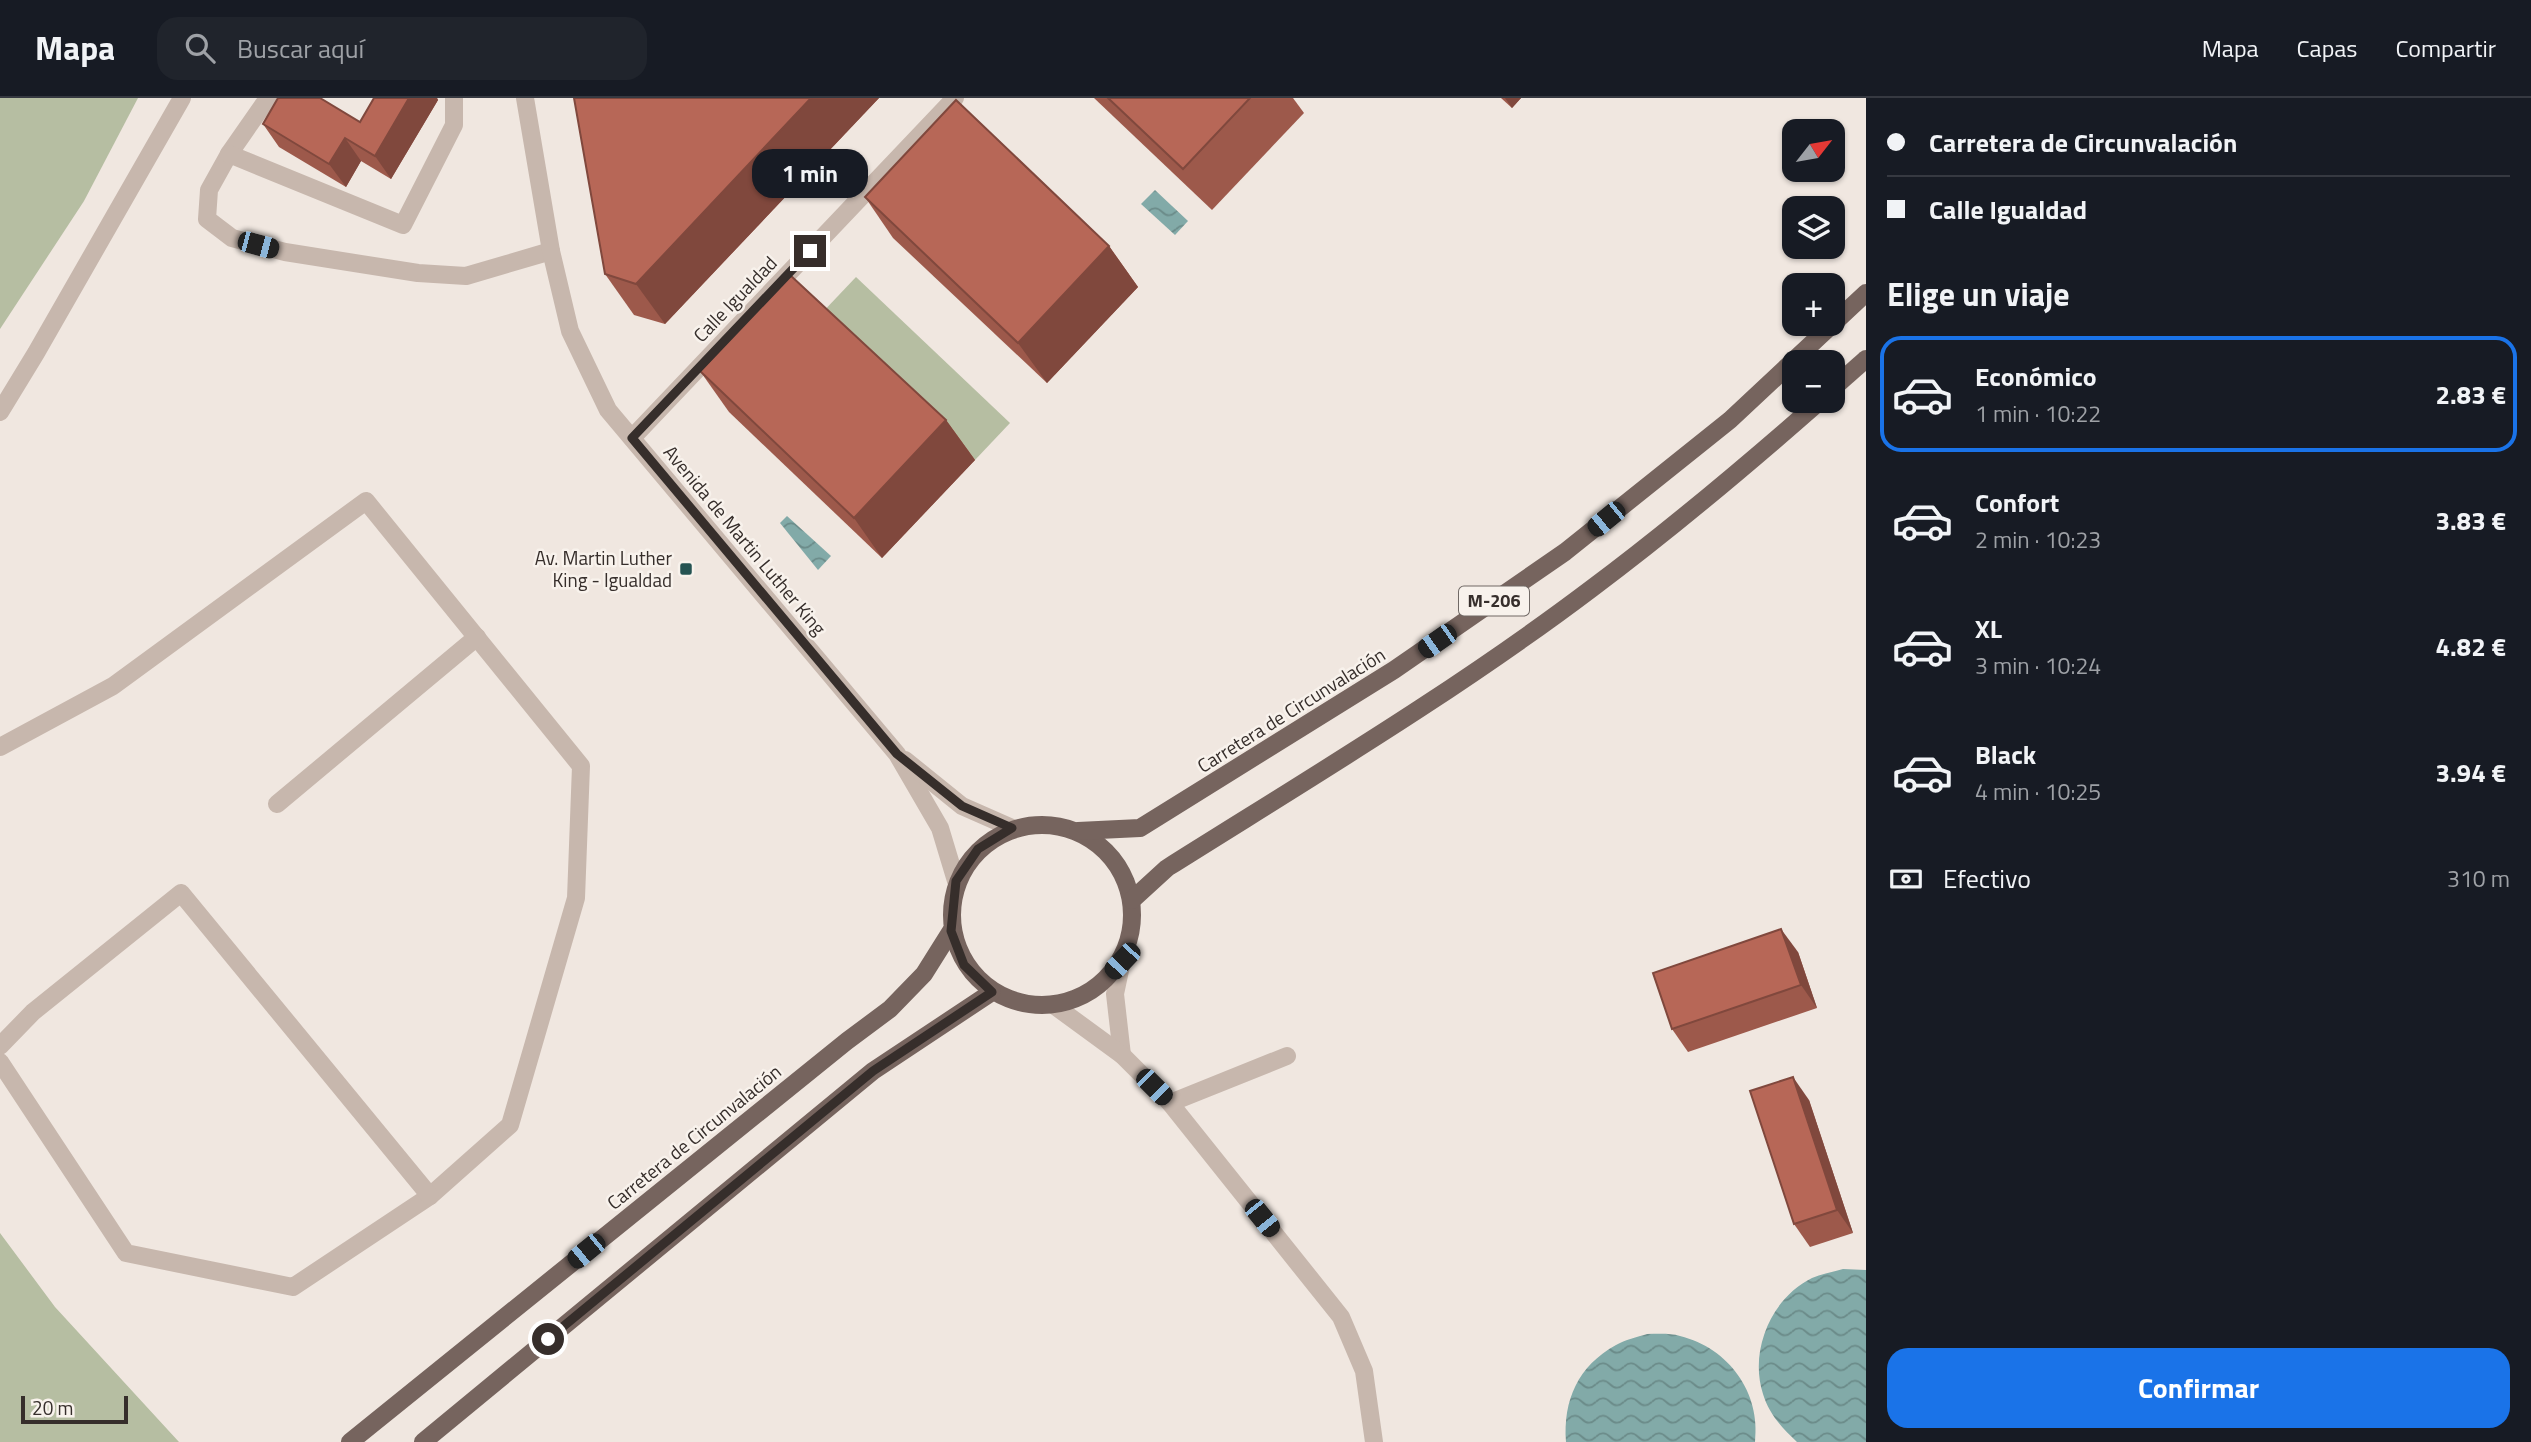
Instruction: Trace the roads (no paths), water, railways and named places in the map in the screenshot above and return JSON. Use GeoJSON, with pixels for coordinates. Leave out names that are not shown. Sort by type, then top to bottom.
{"type":"FeatureCollection","features":[{"type":"Feature","properties":{"kind":"main road","name":"Carretera de Circunvalación"},"geometry":{"type":"LineString","coordinates":[[1079,831],[1140,828],[1394,670],[1565,552],[1679,461],[1730,420],[1866,293]]}},
{"type":"Feature","properties":{"kind":"main road"},"geometry":{"type":"LineString","coordinates":[[1845,378],[1866,359]]}},
{"type":"Feature","properties":{"kind":"main road","name":"M-206"},"geometry":{"type":"LineString","coordinates":[[1132,900],[1167,869],[1420,708],[1591,589],[1763,452],[1807,413]]}},
{"type":"Feature","properties":{"kind":"main road","name":"M-206"},"geometry":{"type":"LineString","coordinates":[[1054,824],[1079,831],[1113,858],[1132,900],[1131,939],[1122,961],[1095,991],[1055,1006],[1033,1007],[992,992],[964,965],[951,931],[956,881],[978,849],[1012,828],[1054,824]]}},
{"type":"Feature","properties":{"kind":"main road","name":"Carretera de Circunvalación"},"geometry":{"type":"LineString","coordinates":[[350,1442],[890,1009],[924,975],[951,931]]}},
{"type":"Feature","properties":{"kind":"main road"},"geometry":{"type":"LineString","coordinates":[[423,1442],[873,1071],[992,992]]}},
{"type":"Feature","properties":{"kind":"street"},"geometry":{"type":"LineString","coordinates":[[0,412],[182,98]]}},
{"type":"Feature","properties":{"kind":"street"},"geometry":{"type":"LineString","coordinates":[[268,98],[229,154],[209,190],[207,219],[232,238],[285,252],[418,273],[466,276],[551,251]]}},
{"type":"Feature","properties":{"kind":"street"},"geometry":{"type":"LineString","coordinates":[[229,154],[403,225],[454,125],[454,98]]}},
{"type":"Feature","properties":{"kind":"street","name":"Avenida de Martin Luther King"},"geometry":{"type":"LineString","coordinates":[[525,98],[551,251],[570,331],[608,410],[897,754]]}},
{"type":"Feature","properties":{"kind":"street","name":"Calle Igualdad"},"geometry":{"type":"LineString","coordinates":[[632,438],[956,98]]}},
{"type":"Feature","properties":{"kind":"street"},"geometry":{"type":"LineString","coordinates":[[0,747],[113,686],[366,501],[581,766],[576,898],[510,1125],[430,1196],[293,1287],[126,1253],[0,1062]]}},
{"type":"Feature","properties":{"kind":"street"},"geometry":{"type":"LineString","coordinates":[[277,804],[477,637]]}},
{"type":"Feature","properties":{"kind":"street"},"geometry":{"type":"LineString","coordinates":[[897,754],[962,806],[1012,828]]}},
{"type":"Feature","properties":{"kind":"street"},"geometry":{"type":"LineString","coordinates":[[897,754],[940,828],[956,881]]}},
{"type":"Feature","properties":{"kind":"street"},"geometry":{"type":"LineString","coordinates":[[0,1046],[33,1012],[181,893],[430,1196]]}},
{"type":"Feature","properties":{"kind":"street"},"geometry":{"type":"LineString","coordinates":[[1122,961],[1115,994],[1122,1055]]}},
{"type":"Feature","properties":{"kind":"street"},"geometry":{"type":"LineString","coordinates":[[1055,1006],[1122,1055],[1170,1103],[1340,1317],[1364,1371],[1374,1442]]}},
{"type":"Feature","properties":{"kind":"street"},"geometry":{"type":"LineString","coordinates":[[1170,1103],[1287,1056]]}},
{"type":"Feature","properties":{"kind":"water"},"geometry":{"type":"Polygon","coordinates":[[[1155,190],[1188,221],[1175,235],[1141,204],[1155,190]]]}},
{"type":"Feature","properties":{"kind":"water"},"geometry":{"type":"Polygon","coordinates":[[[787,516],[831,556],[818,570],[780,523],[787,516]]]}},
{"type":"Feature","properties":{"kind":"water"},"geometry":{"type":"Polygon","coordinates":[[[1843,1269],[1866,1270],[1866,1442],[1797,1442],[1777,1420],[1763,1394],[1759,1377],[1762,1344],[1767,1327],[1785,1299],[1812,1278],[1843,1269]]]}},
{"type":"Feature","properties":{"kind":"water"},"geometry":{"type":"Polygon","coordinates":[[[1647,1334],[1676,1335],[1698,1342],[1727,1362],[1747,1390],[1753,1406],[1755,1442],[1566,1442],[1570,1398],[1583,1374],[1603,1353],[1627,1340],[1647,1334]]]}},
{"type":"Feature","properties":{"kind":"place","name":"Av. Martin Luther King - Igualdad"},"geometry":{"type":"Point","coordinates":[686,569]}}]}
